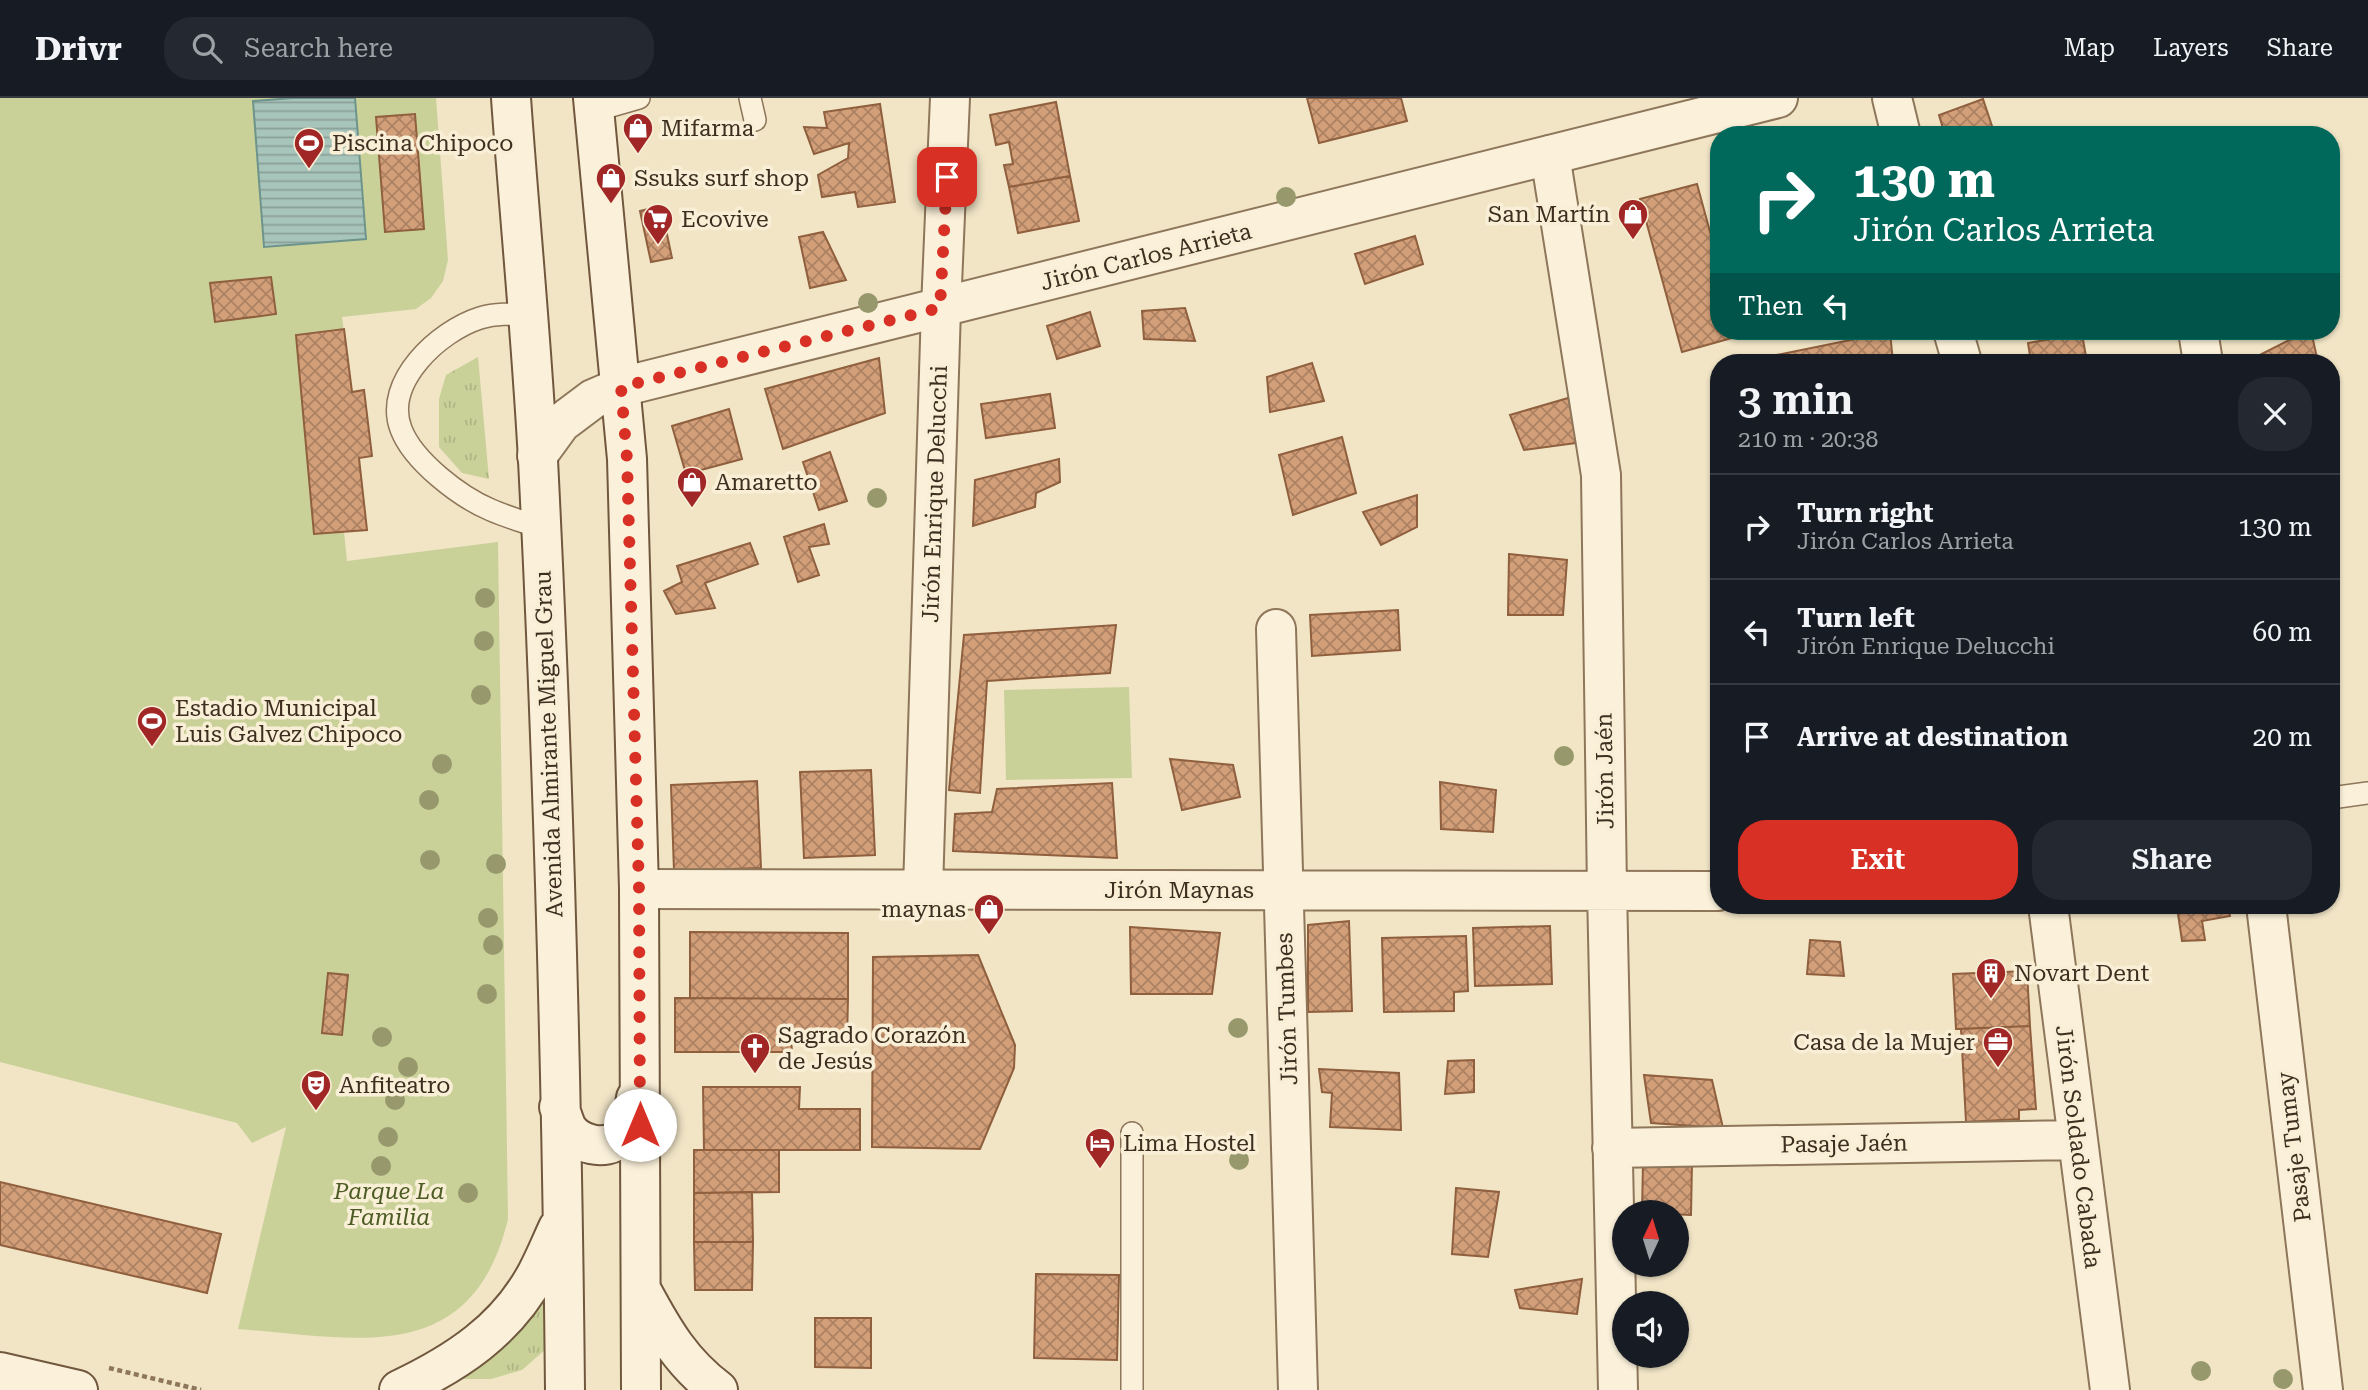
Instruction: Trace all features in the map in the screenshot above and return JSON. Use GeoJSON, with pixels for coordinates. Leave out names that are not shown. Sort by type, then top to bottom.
{"type":"FeatureCollection","features":[{"type":"Feature","properties":{"kind":"street","name":"Avenida Almirante Miguel Grau"},"geometry":{"type":"LineString","coordinates":[[511,98],[537,456],[550,716],[565,1390]]}},
{"type":"Feature","properties":{"kind":"street","name":"Jirón Enrique Delucchi"},"geometry":{"type":"LineString","coordinates":[[923,890],[940,308],[950,98]]}},
{"type":"Feature","properties":{"kind":"street","name":"Jirón Carlos Arrieta"},"geometry":{"type":"LineString","coordinates":[[537,456],[561,423],[593,399],[621,387],[1779,98]]}},
{"type":"Feature","properties":{"kind":"street"},"geometry":{"type":"LineString","coordinates":[[1892,98],[1899,126]]}},
{"type":"Feature","properties":{"kind":"street"},"geometry":{"type":"LineString","coordinates":[[593,104],[627,459],[639,890],[641,1390]]}},
{"type":"Feature","properties":{"kind":"street","name":"Jirón Jaén"},"geometry":{"type":"LineString","coordinates":[[1550,155],[1601,475],[1606,890],[1618,1390]]}},
{"type":"Feature","properties":{"kind":"street","name":"Jirón Tumbes"},"geometry":{"type":"LineString","coordinates":[[1276,629],[1298,1390]]}},
{"type":"Feature","properties":{"kind":"street","name":"Jirón Maynas"},"geometry":{"type":"LineString","coordinates":[[639,890],[1710,891]]}},
{"type":"Feature","properties":{"kind":"street","name":"Jirón Soldado Cabada"},"geometry":{"type":"LineString","coordinates":[[2049,914],[2110,1390]]}},
{"type":"Feature","properties":{"kind":"street","name":"Pasaje Tumay"},"geometry":{"type":"LineString","coordinates":[[2267,914],[2323,1390]]}},
{"type":"Feature","properties":{"kind":"street"},"geometry":{"type":"LineString","coordinates":[[559,1107],[567,1127],[581,1142],[594,1145],[613,1143],[628,1128],[640,1077]]}},
{"type":"Feature","properties":{"kind":"street","name":"Pasaje Jaén"},"geometry":{"type":"LineString","coordinates":[[1612,1148],[2076,1140]]}},
{"type":"Feature","properties":{"kind":"street"},"geometry":{"type":"LineString","coordinates":[[399,1390],[451,1364],[506,1319],[537,1273],[563,1217]]}},
{"type":"Feature","properties":{"kind":"street"},"geometry":{"type":"LineString","coordinates":[[640,1287],[664,1333],[696,1374],[718,1390]]}},
{"type":"Feature","properties":{"kind":"street"},"geometry":{"type":"LineString","coordinates":[[0,1372],[78,1390]]}},
{"type":"Feature","properties":{"kind":"lane"},"geometry":{"type":"LineString","coordinates":[[593,104],[639,98]]}},
{"type":"Feature","properties":{"kind":"lane"},"geometry":{"type":"LineString","coordinates":[[750,98],[755,120]]}},
{"type":"Feature","properties":{"kind":"lane"},"geometry":{"type":"LineString","coordinates":[[527,315],[506,313],[480,318],[435,342],[404,385],[398,417],[401,430],[412,448],[443,480],[489,509],[541,528]]}},
{"type":"Feature","properties":{"kind":"lane"},"geometry":{"type":"LineString","coordinates":[[2340,797],[2368,793]]}},
{"type":"Feature","properties":{"kind":"lane"},"geometry":{"type":"LineString","coordinates":[[1132,1133],[1132,1390]]}},
{"type":"Feature","properties":{"kind":"green space","name":"Estadio Municipal Luis Galvez Chipoco"},"geometry":{"type":"Polygon","coordinates":[[[0,98],[436,98],[448,260],[443,281],[431,298],[416,309],[342,317],[352,392],[364,390],[372,456],[359,458],[367,530],[344,532],[347,561],[498,542],[508,1219],[491,1267],[467,1301],[438,1322],[404,1334],[366,1338],[325,1337],[238,1329],[286,1127],[252,1143],[237,1123],[0,1062],[0,98]]]}},
{"type":"Feature","properties":{"kind":"green space"},"geometry":{"type":"Polygon","coordinates":[[[478,357],[489,479],[462,473],[439,447],[439,399],[446,375],[478,357]]]}},
{"type":"Feature","properties":{"kind":"green space"},"geometry":{"type":"Polygon","coordinates":[[[1129,687],[1132,778],[1006,780],[1004,690],[1129,687]]]}},
{"type":"Feature","properties":{"kind":"green space"},"geometry":{"type":"Polygon","coordinates":[[[552,1273],[547,1348],[522,1370],[491,1379],[442,1379],[552,1273]]]}},
{"type":"Feature","properties":{"kind":"water","name":"Piscina Chipoco"},"geometry":{"type":"Polygon","coordinates":[[[355,98],[366,239],[264,247],[253,101],[355,98]]]}},
{"type":"Feature","properties":{"kind":"building"},"geometry":{"type":"Polygon","coordinates":[[[1307,98],[1401,98],[1407,121],[1319,143],[1307,98]]]}},
{"type":"Feature","properties":{"kind":"building"},"geometry":{"type":"Polygon","coordinates":[[[1983,99],[1992,126],[1942,126],[1939,115],[1983,99]]]}},
{"type":"Feature","properties":{"kind":"building"},"geometry":{"type":"Polygon","coordinates":[[[1056,102],[1070,176],[1009,187],[1004,165],[1013,164],[1009,142],[996,145],[990,115],[1056,102]]]}},
{"type":"Feature","properties":{"kind":"building"},"geometry":{"type":"Polygon","coordinates":[[[880,104],[895,202],[858,207],[855,192],[822,197],[818,175],[848,158],[849,143],[814,154],[804,127],[827,128],[824,112],[880,104]]]}},
{"type":"Feature","properties":{"kind":"building"},"geometry":{"type":"Polygon","coordinates":[[[415,114],[424,229],[385,232],[376,117],[415,114]]]}},
{"type":"Feature","properties":{"kind":"building"},"geometry":{"type":"Polygon","coordinates":[[[1070,176],[1079,221],[1018,233],[1009,187],[1070,176]]]}},
{"type":"Feature","properties":{"kind":"building"},"geometry":{"type":"Polygon","coordinates":[[[1697,184],[1710,232],[1710,340],[1725,340],[1682,352],[1640,199],[1697,184]]]}},
{"type":"Feature","properties":{"kind":"building"},"geometry":{"type":"Polygon","coordinates":[[[661,206],[672,258],[651,262],[640,211],[661,206]]]}},
{"type":"Feature","properties":{"kind":"building"},"geometry":{"type":"Polygon","coordinates":[[[823,232],[846,280],[810,288],[799,237],[823,232]]]}},
{"type":"Feature","properties":{"kind":"building"},"geometry":{"type":"Polygon","coordinates":[[[1415,236],[1423,264],[1365,284],[1355,254],[1415,236]]]}},
{"type":"Feature","properties":{"kind":"building"},"geometry":{"type":"Polygon","coordinates":[[[271,277],[276,314],[215,322],[210,283],[271,277]]]}},
{"type":"Feature","properties":{"kind":"building"},"geometry":{"type":"Polygon","coordinates":[[[1185,308],[1195,341],[1144,339],[1142,311],[1185,308]]]}},
{"type":"Feature","properties":{"kind":"building"},"geometry":{"type":"Polygon","coordinates":[[[1090,312],[1100,346],[1057,359],[1047,326],[1090,312]]]}},
{"type":"Feature","properties":{"kind":"building"},"geometry":{"type":"Polygon","coordinates":[[[344,329],[352,392],[364,390],[372,456],[359,458],[367,530],[314,534],[296,335],[344,329]]]}},
{"type":"Feature","properties":{"kind":"building"},"geometry":{"type":"Polygon","coordinates":[[[1851,340],[1891,340],[1892,354],[1782,354],[1851,340]]]}},
{"type":"Feature","properties":{"kind":"building"},"geometry":{"type":"Polygon","coordinates":[[[2083,340],[2086,354],[2030,354],[2028,343],[2083,340]]]}},
{"type":"Feature","properties":{"kind":"building"},"geometry":{"type":"Polygon","coordinates":[[[2289,340],[2313,340],[2316,354],[2262,354],[2289,340]]]}},
{"type":"Feature","properties":{"kind":"building"},"geometry":{"type":"Polygon","coordinates":[[[879,358],[885,413],[783,449],[765,389],[879,358]]]}},
{"type":"Feature","properties":{"kind":"building"},"geometry":{"type":"Polygon","coordinates":[[[1312,363],[1324,401],[1270,412],[1267,377],[1312,363]]]}},
{"type":"Feature","properties":{"kind":"building"},"geometry":{"type":"Polygon","coordinates":[[[1050,394],[1055,428],[986,438],[981,404],[1050,394]]]}},
{"type":"Feature","properties":{"kind":"building"},"geometry":{"type":"Polygon","coordinates":[[[1568,398],[1584,442],[1524,450],[1510,415],[1568,398]]]}},
{"type":"Feature","properties":{"kind":"building"},"geometry":{"type":"Polygon","coordinates":[[[729,409],[742,459],[686,474],[672,426],[729,409]]]}},
{"type":"Feature","properties":{"kind":"building"},"geometry":{"type":"Polygon","coordinates":[[[1342,437],[1356,493],[1293,515],[1279,455],[1342,437]]]}},
{"type":"Feature","properties":{"kind":"building"},"geometry":{"type":"Polygon","coordinates":[[[830,452],[847,501],[819,510],[803,462],[830,452]]]}},
{"type":"Feature","properties":{"kind":"building"},"geometry":{"type":"Polygon","coordinates":[[[1059,459],[1060,482],[1036,493],[1035,507],[973,526],[975,480],[1059,459]]]}},
{"type":"Feature","properties":{"kind":"building"},"geometry":{"type":"Polygon","coordinates":[[[1417,495],[1417,527],[1381,545],[1363,512],[1417,495]]]}},
{"type":"Feature","properties":{"kind":"building"},"geometry":{"type":"Polygon","coordinates":[[[824,524],[829,544],[809,547],[819,575],[798,582],[784,537],[824,524]]]}},
{"type":"Feature","properties":{"kind":"building"},"geometry":{"type":"Polygon","coordinates":[[[750,543],[758,564],[705,583],[715,608],[676,614],[664,591],[682,582],[677,566],[750,543]]]}},
{"type":"Feature","properties":{"kind":"building"},"geometry":{"type":"Polygon","coordinates":[[[1509,554],[1567,560],[1563,615],[1508,615],[1509,554]]]}},
{"type":"Feature","properties":{"kind":"building"},"geometry":{"type":"Polygon","coordinates":[[[1398,610],[1400,650],[1312,656],[1310,615],[1398,610]]]}},
{"type":"Feature","properties":{"kind":"building"},"geometry":{"type":"Polygon","coordinates":[[[1116,625],[1110,673],[987,681],[980,793],[949,790],[964,635],[1116,625]]]}},
{"type":"Feature","properties":{"kind":"building"},"geometry":{"type":"Polygon","coordinates":[[[1170,759],[1233,765],[1240,797],[1182,810],[1170,759]]]}},
{"type":"Feature","properties":{"kind":"building"},"geometry":{"type":"Polygon","coordinates":[[[871,770],[875,855],[804,858],[800,772],[871,770]]]}},
{"type":"Feature","properties":{"kind":"building"},"geometry":{"type":"Polygon","coordinates":[[[757,781],[761,868],[674,871],[671,785],[757,781]]]}},
{"type":"Feature","properties":{"kind":"building"},"geometry":{"type":"Polygon","coordinates":[[[1440,782],[1496,790],[1493,832],[1441,829],[1440,782]]]}},
{"type":"Feature","properties":{"kind":"building"},"geometry":{"type":"Polygon","coordinates":[[[1112,783],[1117,858],[953,851],[955,814],[992,812],[997,789],[1112,783]]]}},
{"type":"Feature","properties":{"kind":"building"},"geometry":{"type":"Polygon","coordinates":[[[2178,914],[2230,914],[2202,921],[2205,940],[2182,941],[2178,914]]]}},
{"type":"Feature","properties":{"kind":"building"},"geometry":{"type":"Polygon","coordinates":[[[1349,921],[1352,1011],[1308,1012],[1308,925],[1349,921]]]}},
{"type":"Feature","properties":{"kind":"building"},"geometry":{"type":"Polygon","coordinates":[[[1550,926],[1552,984],[1475,986],[1473,928],[1550,926]]]}},
{"type":"Feature","properties":{"kind":"building"},"geometry":{"type":"Polygon","coordinates":[[[1130,927],[1220,933],[1212,994],[1131,994],[1130,927]]]}},
{"type":"Feature","properties":{"kind":"building"},"geometry":{"type":"Polygon","coordinates":[[[690,932],[848,933],[848,999],[690,998],[690,932]]]}},
{"type":"Feature","properties":{"kind":"building"},"geometry":{"type":"Polygon","coordinates":[[[1466,936],[1468,991],[1454,992],[1454,1011],[1384,1012],[1382,938],[1466,936]]]}},
{"type":"Feature","properties":{"kind":"building"},"geometry":{"type":"Polygon","coordinates":[[[1810,940],[1840,942],[1844,976],[1807,974],[1810,940]]]}},
{"type":"Feature","properties":{"kind":"building"},"geometry":{"type":"Polygon","coordinates":[[[978,955],[1015,1045],[1014,1068],[980,1149],[872,1147],[873,957],[978,955]]]}},
{"type":"Feature","properties":{"kind":"building","name":"Novart Dent"},"geometry":{"type":"Polygon","coordinates":[[[2027,971],[2030,1026],[1956,1029],[1953,974],[2027,971]]]}},
{"type":"Feature","properties":{"kind":"building"},"geometry":{"type":"Polygon","coordinates":[[[328,973],[348,975],[342,1035],[322,1033],[328,973]]]}},
{"type":"Feature","properties":{"kind":"building"},"geometry":{"type":"Polygon","coordinates":[[[675,998],[848,999],[847,1040],[791,1039],[792,1052],[675,1052],[675,998]]]}},
{"type":"Feature","properties":{"kind":"building","name":"Casa de la Mujer"},"geometry":{"type":"Polygon","coordinates":[[[2030,1026],[2036,1109],[2019,1110],[2019,1119],[1966,1122],[1961,1029],[2030,1026]]]}},
{"type":"Feature","properties":{"kind":"building"},"geometry":{"type":"Polygon","coordinates":[[[1474,1060],[1474,1092],[1445,1094],[1448,1061],[1474,1060]]]}},
{"type":"Feature","properties":{"kind":"building"},"geometry":{"type":"Polygon","coordinates":[[[1319,1069],[1399,1073],[1401,1130],[1330,1127],[1332,1093],[1322,1092],[1319,1069]]]}},
{"type":"Feature","properties":{"kind":"building"},"geometry":{"type":"Polygon","coordinates":[[[1644,1075],[1712,1080],[1723,1128],[1651,1123],[1644,1075]]]}},
{"type":"Feature","properties":{"kind":"building"},"geometry":{"type":"Polygon","coordinates":[[[703,1087],[800,1087],[799,1109],[860,1109],[860,1150],[704,1150],[703,1087]]]}},
{"type":"Feature","properties":{"kind":"building"},"geometry":{"type":"Polygon","coordinates":[[[694,1150],[779,1150],[779,1192],[694,1193],[694,1150]]]}},
{"type":"Feature","properties":{"kind":"building"},"geometry":{"type":"Polygon","coordinates":[[[1643,1162],[1692,1163],[1691,1215],[1689,1200],[1642,1200],[1643,1162]]]}},
{"type":"Feature","properties":{"kind":"building"},"geometry":{"type":"Polygon","coordinates":[[[0,1182],[221,1234],[207,1293],[0,1245],[0,1182]]]}},
{"type":"Feature","properties":{"kind":"building"},"geometry":{"type":"Polygon","coordinates":[[[1456,1188],[1499,1192],[1488,1257],[1452,1254],[1456,1188]]]}},
{"type":"Feature","properties":{"kind":"building"},"geometry":{"type":"Polygon","coordinates":[[[752,1192],[753,1242],[694,1242],[694,1193],[752,1192]]]}},
{"type":"Feature","properties":{"kind":"building"},"geometry":{"type":"Polygon","coordinates":[[[694,1242],[753,1242],[752,1290],[695,1290],[694,1242]]]}},
{"type":"Feature","properties":{"kind":"building"},"geometry":{"type":"Polygon","coordinates":[[[1036,1274],[1119,1275],[1117,1360],[1034,1358],[1036,1274]]]}},
{"type":"Feature","properties":{"kind":"building"},"geometry":{"type":"Polygon","coordinates":[[[1582,1279],[1577,1314],[1520,1308],[1515,1290],[1582,1279]]]}},
{"type":"Feature","properties":{"kind":"building"},"geometry":{"type":"Polygon","coordinates":[[[815,1318],[871,1318],[871,1368],[815,1367],[815,1318]]]}},
{"type":"Feature","properties":{"kind":"place","name":"Mifarma"},"geometry":{"type":"Point","coordinates":[638,155]}},
{"type":"Feature","properties":{"kind":"place","name":"Piscina Chipoco"},"geometry":{"type":"Point","coordinates":[309,170]}},
{"type":"Feature","properties":{"kind":"place","name":"Ssuks surf shop"},"geometry":{"type":"Point","coordinates":[611,205]}},
{"type":"Feature","properties":{"kind":"place","name":"San Martín"},"geometry":{"type":"Point","coordinates":[1633,241]}},
{"type":"Feature","properties":{"kind":"place","name":"Ecovive"},"geometry":{"type":"Point","coordinates":[658,246]}},
{"type":"Feature","properties":{"kind":"place","name":"Amaretto"},"geometry":{"type":"Point","coordinates":[692,509]}},
{"type":"Feature","properties":{"kind":"place","name":"Estadio Municipal Luis Galvez Chipoco"},"geometry":{"type":"Point","coordinates":[152,748]}},
{"type":"Feature","properties":{"kind":"place","name":"maynas"},"geometry":{"type":"Point","coordinates":[989,936]}},
{"type":"Feature","properties":{"kind":"place","name":"Novart Dent"},"geometry":{"type":"Point","coordinates":[1991,1000]}},
{"type":"Feature","properties":{"kind":"place","name":"Casa de la Mujer"},"geometry":{"type":"Point","coordinates":[1998,1069]}},
{"type":"Feature","properties":{"kind":"place","name":"Sagrado Corazón de Jesús"},"geometry":{"type":"Point","coordinates":[755,1075]}},
{"type":"Feature","properties":{"kind":"place","name":"Anfiteatro"},"geometry":{"type":"Point","coordinates":[316,1112]}},
{"type":"Feature","properties":{"kind":"place","name":"Lima Hostel"},"geometry":{"type":"Point","coordinates":[1100,1170]}},
{"type":"Feature","properties":{"kind":"route"},"geometry":{"type":"LineString","coordinates":[[640,1125],[639,890],[627,459],[621,387],[940,308],[947,177]]}},
{"type":"Feature","properties":{"kind":"park label","name":"Parque La Familia"},"geometry":{"type":"Point","coordinates":[389,1204]}}]}
